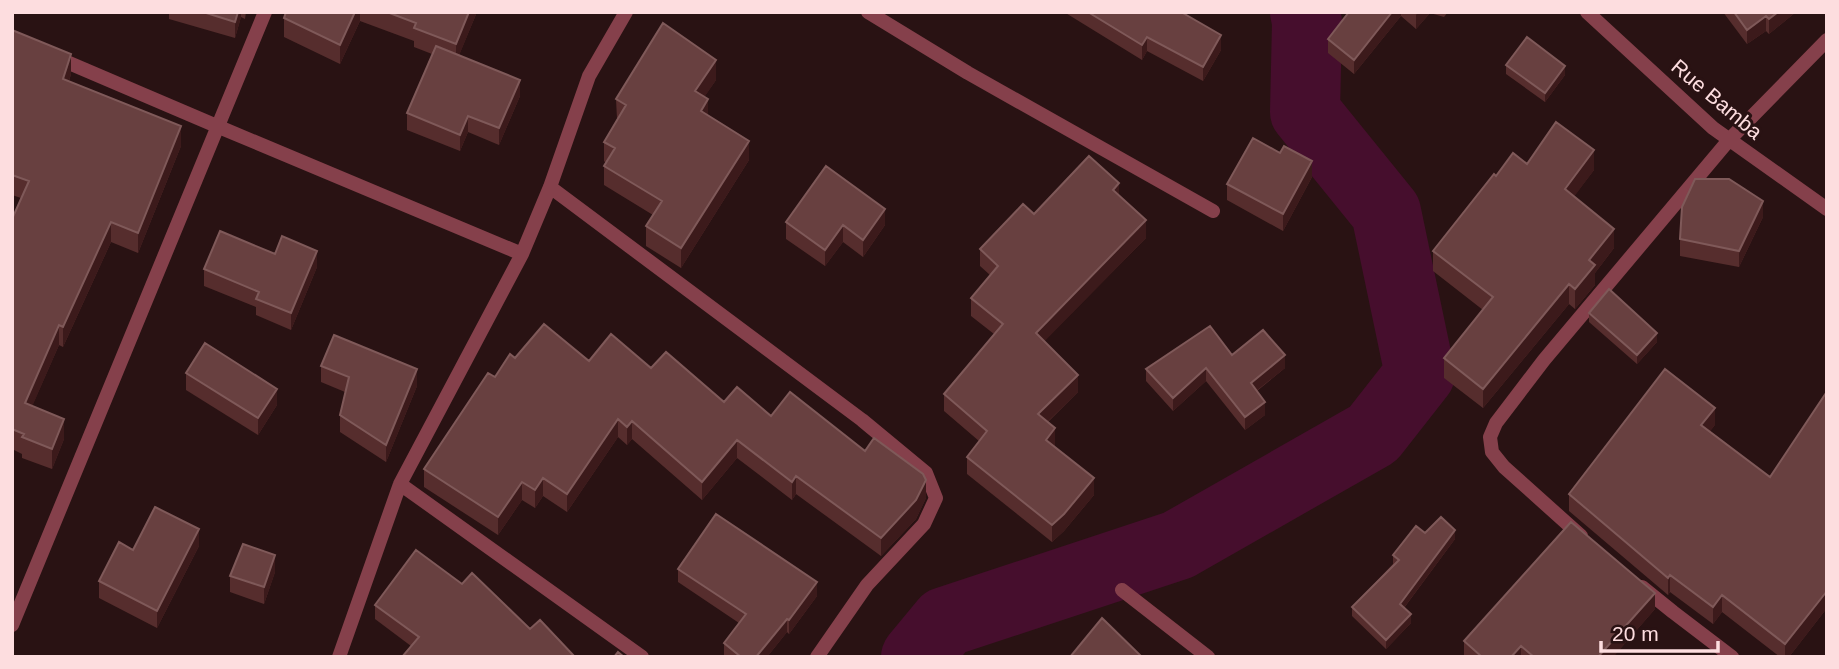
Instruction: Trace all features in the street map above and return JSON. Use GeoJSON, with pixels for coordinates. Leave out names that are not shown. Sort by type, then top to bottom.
{"type":"FeatureCollection","features":[{"type":"Feature","properties":{"kind":"street"},"geometry":{"type":"LineString","coordinates":[[12,625],[265,12]]}},
{"type":"Feature","properties":{"kind":"street"},"geometry":{"type":"LineString","coordinates":[[339,657],[400,484],[522,254],[550,187],[589,76],[626,12]]}},
{"type":"Feature","properties":{"kind":"street"},"geometry":{"type":"LineString","coordinates":[[868,12],[968,73],[1213,211]]}},
{"type":"Feature","properties":{"kind":"street","name":"Rue Bamba"},"geometry":{"type":"LineString","coordinates":[[1587,12],[1713,128],[1827,209]]}},
{"type":"Feature","properties":{"kind":"street"},"geometry":{"type":"LineString","coordinates":[[1591,545],[1504,467],[1492,452],[1490,437],[1496,423],[1544,360],[1730,140],[1827,40]]}},
{"type":"Feature","properties":{"kind":"street"},"geometry":{"type":"LineString","coordinates":[[37,48],[522,254]]}},
{"type":"Feature","properties":{"kind":"street"},"geometry":{"type":"LineString","coordinates":[[550,187],[850,412],[926,473],[936,498],[924,524],[867,585],[817,657]]}},
{"type":"Feature","properties":{"kind":"street"},"geometry":{"type":"LineString","coordinates":[[400,484],[642,657]]}},
{"type":"Feature","properties":{"kind":"street"},"geometry":{"type":"LineString","coordinates":[[1632,578],[1732,657]]}},
{"type":"Feature","properties":{"kind":"street"},"geometry":{"type":"LineString","coordinates":[[1122,590],[1208,657]]}},
{"type":"Feature","properties":{"kind":"building"},"geometry":{"type":"Polygon","coordinates":[[[203,12],[238,12],[235,22],[203,12]]]}},
{"type":"Feature","properties":{"kind":"building"},"geometry":{"type":"Polygon","coordinates":[[[286,12],[355,12],[340,45],[284,18],[286,12]]]}},
{"type":"Feature","properties":{"kind":"building"},"geometry":{"type":"Polygon","coordinates":[[[387,12],[469,12],[456,44],[414,28],[416,23],[387,12]]]}},
{"type":"Feature","properties":{"kind":"building"},"geometry":{"type":"Polygon","coordinates":[[[1088,12],[1181,12],[1221,35],[1203,67],[1147,37],[1142,45],[1088,12]]]}},
{"type":"Feature","properties":{"kind":"building"},"geometry":{"type":"Polygon","coordinates":[[[1349,12],[1392,12],[1354,60],[1328,39],[1349,12]]]}},
{"type":"Feature","properties":{"kind":"building"},"geometry":{"type":"Polygon","coordinates":[[[1734,12],[1778,12],[1769,19],[1766,16],[1747,30],[1734,12]]]}},
{"type":"Feature","properties":{"kind":"building"},"geometry":{"type":"Polygon","coordinates":[[[663,23],[716,60],[695,91],[708,99],[701,111],[749,141],[681,248],[646,226],[662,201],[604,166],[615,148],[604,142],[626,105],[616,99],[663,23]]]}},
{"type":"Feature","properties":{"kind":"building"},"geometry":{"type":"Polygon","coordinates":[[[12,30],[71,54],[63,79],[181,126],[138,233],[111,222],[63,327],[59,325],[25,403],[64,419],[52,449],[22,437],[24,434],[12,429],[12,219],[29,181],[12,175],[12,30]]]}},
{"type":"Feature","properties":{"kind":"building"},"geometry":{"type":"Polygon","coordinates":[[[1527,37],[1565,66],[1545,93],[1506,65],[1527,37]]]}},
{"type":"Feature","properties":{"kind":"building"},"geometry":{"type":"Polygon","coordinates":[[[436,46],[520,80],[499,128],[468,116],[460,135],[407,113],[436,46]]]}},
{"type":"Feature","properties":{"kind":"building"},"geometry":{"type":"Polygon","coordinates":[[[1556,122],[1594,150],[1565,189],[1614,229],[1589,260],[1595,265],[1575,289],[1569,284],[1483,389],[1444,358],[1493,297],[1433,251],[1513,153],[1527,164],[1556,122]]]}},
{"type":"Feature","properties":{"kind":"building"},"geometry":{"type":"Polygon","coordinates":[[[1253,138],[1280,153],[1284,146],[1312,161],[1283,214],[1227,184],[1253,138]]]}},
{"type":"Feature","properties":{"kind":"building"},"geometry":{"type":"Polygon","coordinates":[[[1089,156],[1119,183],[1113,190],[1146,220],[1036,333],[1078,375],[1038,414],[1055,428],[1046,440],[1094,478],[1052,525],[967,457],[987,431],[944,394],[1003,324],[971,298],[998,266],[980,249],[1023,204],[1034,214],[1089,156]]]}},
{"type":"Feature","properties":{"kind":"building"},"geometry":{"type":"Polygon","coordinates":[[[826,166],[885,209],[863,240],[843,225],[825,250],[786,222],[826,166]]]}},
{"type":"Feature","properties":{"kind":"building"},"geometry":{"type":"Polygon","coordinates":[[[1695,179],[1729,179],[1763,201],[1739,251],[1680,239],[1682,207],[1695,179]]]}},
{"type":"Feature","properties":{"kind":"building"},"geometry":{"type":"Polygon","coordinates":[[[220,231],[275,254],[282,236],[317,251],[291,313],[256,299],[259,292],[204,269],[220,231]]]}},
{"type":"Feature","properties":{"kind":"building"},"geometry":{"type":"Polygon","coordinates":[[[1609,289],[1657,333],[1637,355],[1589,313],[1609,289]]]}},
{"type":"Feature","properties":{"kind":"building"},"geometry":{"type":"Polygon","coordinates":[[[544,324],[589,361],[611,334],[651,368],[666,352],[724,402],[737,387],[771,416],[790,392],[865,451],[874,438],[923,474],[926,480],[916,500],[881,538],[796,476],[792,482],[737,440],[702,482],[632,421],[627,427],[618,419],[567,494],[543,478],[535,490],[522,482],[498,517],[424,469],[488,373],[495,377],[510,354],[515,358],[544,324]]]}},
{"type":"Feature","properties":{"kind":"building"},"geometry":{"type":"Polygon","coordinates":[[[1210,326],[1232,355],[1263,330],[1285,355],[1251,383],[1265,402],[1245,417],[1206,368],[1173,398],[1146,369],[1210,326]]]}},
{"type":"Feature","properties":{"kind":"building"},"geometry":{"type":"Polygon","coordinates":[[[334,335],[417,369],[386,445],[340,415],[349,377],[321,366],[334,335]]]}},
{"type":"Feature","properties":{"kind":"building"},"geometry":{"type":"Polygon","coordinates":[[[205,343],[277,389],[258,418],[186,373],[205,343]]]}},
{"type":"Feature","properties":{"kind":"building"},"geometry":{"type":"Polygon","coordinates":[[[1665,369],[1715,408],[1701,425],[1770,477],[1827,393],[1827,591],[1785,644],[1722,595],[1713,607],[1670,575],[1668,578],[1569,494],[1665,369]]]}},
{"type":"Feature","properties":{"kind":"building"},"geometry":{"type":"Polygon","coordinates":[[[155,507],[199,529],[157,611],[99,581],[119,542],[133,550],[155,507]]]}},
{"type":"Feature","properties":{"kind":"building"},"geometry":{"type":"Polygon","coordinates":[[[716,514],[817,582],[789,620],[787,619],[756,657],[741,657],[724,643],[746,614],[678,569],[716,514]]]}},
{"type":"Feature","properties":{"kind":"building"},"geometry":{"type":"Polygon","coordinates":[[[1441,517],[1455,530],[1400,604],[1411,614],[1386,640],[1352,607],[1399,560],[1393,555],[1416,526],[1425,533],[1441,517]]]}},
{"type":"Feature","properties":{"kind":"building"},"geometry":{"type":"Polygon","coordinates":[[[1571,522],[1655,593],[1598,657],[1534,657],[1521,646],[1511,657],[1482,657],[1464,641],[1571,522]]]}},
{"type":"Feature","properties":{"kind":"building"},"geometry":{"type":"Polygon","coordinates":[[[243,544],[275,555],[264,587],[230,576],[243,544]]]}},
{"type":"Feature","properties":{"kind":"building"},"geometry":{"type":"Polygon","coordinates":[[[416,550],[462,584],[472,573],[530,629],[540,620],[575,657],[402,657],[419,637],[375,605],[416,550]]]}},
{"type":"Feature","properties":{"kind":"building"},"geometry":{"type":"Polygon","coordinates":[[[1102,618],[1142,657],[1070,657],[1102,618]]]}},
{"type":"Feature","properties":{"kind":"waterway"},"geometry":{"type":"LineString","coordinates":[[916,657],[945,622],[1178,545],[1373,434],[1420,374],[1386,212],[1305,112],[1305,12]]}}]}
